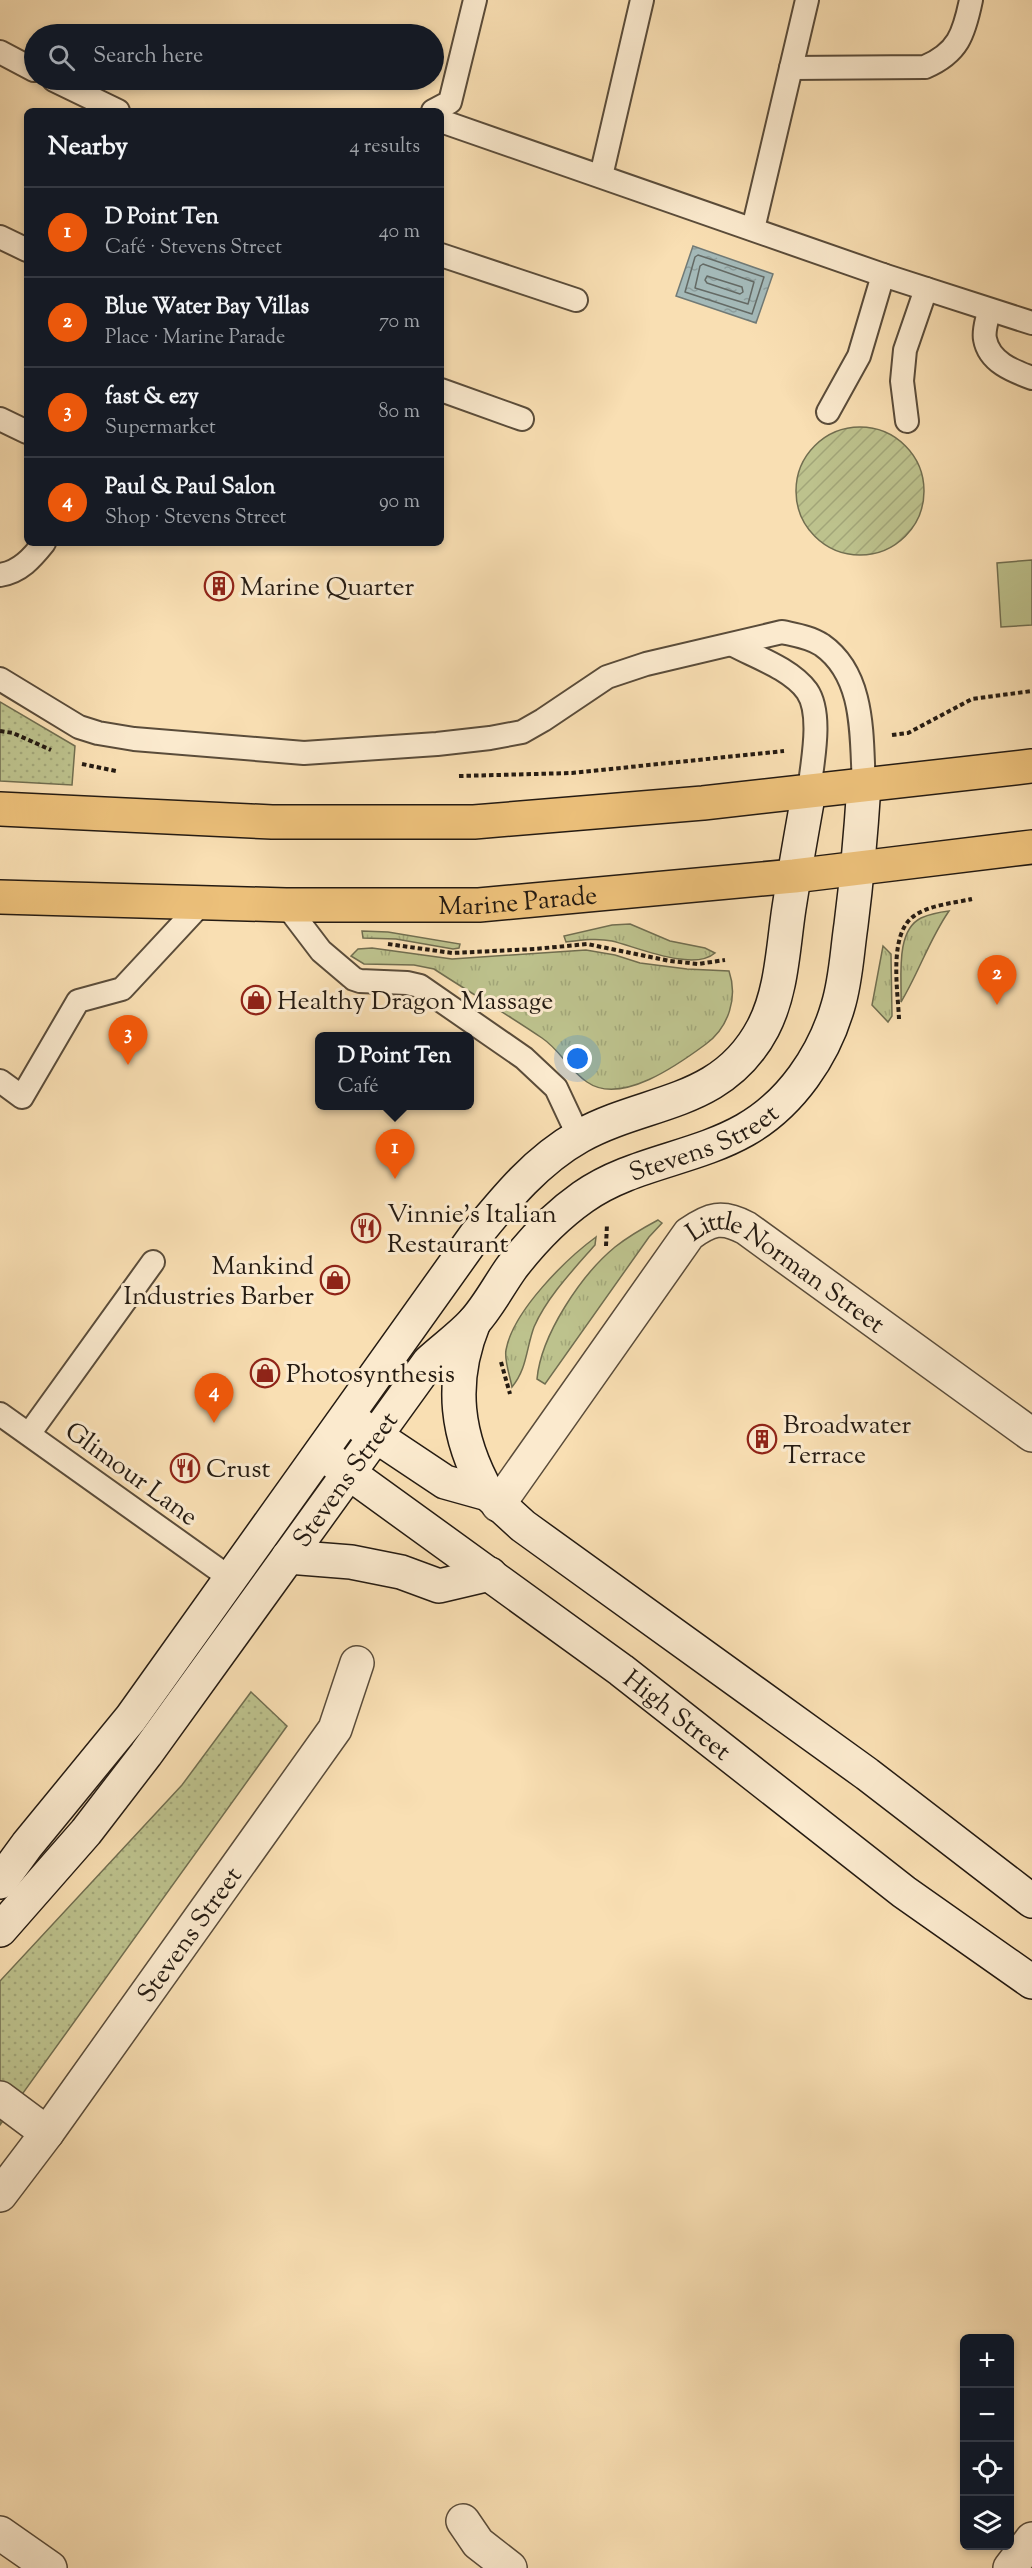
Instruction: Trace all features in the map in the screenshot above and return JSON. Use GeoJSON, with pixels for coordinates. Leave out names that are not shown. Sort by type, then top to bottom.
{"type":"FeatureCollection","features":[{"type":"Feature","properties":{"kind":"highway"},"geometry":{"type":"LineString","coordinates":[[0,809],[272,822],[474,822],[703,803],[1032,766]]}},
{"type":"Feature","properties":{"kind":"highway","name":"Marine Parade"},"geometry":{"type":"LineString","coordinates":[[0,897],[202,903],[479,905],[794,876],[1032,847]]}},
{"type":"Feature","properties":{"kind":"main road","name":"Stevens Street"},"geometry":{"type":"LineString","coordinates":[[0,1930],[86,1832],[113,1797],[429,1362],[474,1322],[514,1265],[538,1236],[584,1197],[637,1170],[712,1145],[746,1129],[786,1098],[804,1077],[838,1006],[858,867],[864,785]]}},
{"type":"Feature","properties":{"kind":"main road","name":"Stevens Street"},"geometry":{"type":"LineString","coordinates":[[0,1882],[27,1845],[131,1718],[320,1452],[504,1200],[530,1174],[579,1137],[606,1123],[677,1101],[703,1089],[727,1073],[745,1055],[764,1028],[779,976],[809,791]]}},
{"type":"Feature","properties":{"kind":"main road","name":"Little Norman Street"},"geometry":{"type":"LineString","coordinates":[[493,1499],[689,1234],[705,1222],[723,1219],[746,1228],[1032,1435]]}},
{"type":"Feature","properties":{"kind":"main road"},"geometry":{"type":"LineString","coordinates":[[474,1322],[462,1355],[457,1385],[467,1448],[474,1470],[493,1499],[523,1526],[901,1800],[1032,1901]]}},
{"type":"Feature","properties":{"kind":"main road"},"geometry":{"type":"LineString","coordinates":[[347,1416],[445,1482],[493,1499]]}},
{"type":"Feature","properties":{"kind":"main road","name":"High Street"},"geometry":{"type":"LineString","coordinates":[[320,1452],[621,1670],[904,1892],[1032,1983]]}},
{"type":"Feature","properties":{"kind":"main road"},"geometry":{"type":"LineString","coordinates":[[288,1557],[351,1562],[401,1572],[439,1586],[490,1574]]}},
{"type":"Feature","properties":{"kind":"main road","name":"Stevens Street"},"geometry":{"type":"LineString","coordinates":[[0,2195],[47,2133],[335,1729],[357,1663]]}},
{"type":"Feature","properties":{"kind":"main road"},"geometry":{"type":"LineString","coordinates":[[0,2098],[47,2133]]}},
{"type":"Feature","properties":{"kind":"main road"},"geometry":{"type":"LineString","coordinates":[[463,2521],[478,2543],[510,2568]]}},
{"type":"Feature","properties":{"kind":"main road"},"geometry":{"type":"LineString","coordinates":[[0,2533],[50,2568]]}},
{"type":"Feature","properties":{"kind":"main road"},"geometry":{"type":"LineString","coordinates":[[1010,2568],[1032,2539]]}},
{"type":"Feature","properties":{"kind":"lane"},"geometry":{"type":"LineString","coordinates":[[439,108],[450,102],[476,0]]}},
{"type":"Feature","properties":{"kind":"lane"},"geometry":{"type":"LineString","coordinates":[[601,176],[642,0]]}},
{"type":"Feature","properties":{"kind":"lane"},"geometry":{"type":"LineString","coordinates":[[753,229],[807,0]]}},
{"type":"Feature","properties":{"kind":"lane"},"geometry":{"type":"LineString","coordinates":[[791,68],[925,67],[942,60],[956,45],[966,24],[971,0]]}},
{"type":"Feature","properties":{"kind":"lane"},"geometry":{"type":"LineString","coordinates":[[0,52],[24,65]]}},
{"type":"Feature","properties":{"kind":"lane"},"geometry":{"type":"LineString","coordinates":[[75,90],[112,108]]}},
{"type":"Feature","properties":{"kind":"lane"},"geometry":{"type":"LineString","coordinates":[[444,122],[926,290],[1032,323]]}},
{"type":"Feature","properties":{"kind":"lane"},"geometry":{"type":"LineString","coordinates":[[0,237],[24,249]]}},
{"type":"Feature","properties":{"kind":"lane"},"geometry":{"type":"LineString","coordinates":[[444,256],[576,300]]}},
{"type":"Feature","properties":{"kind":"lane"},"geometry":{"type":"LineString","coordinates":[[828,412],[860,356],[883,275]]}},
{"type":"Feature","properties":{"kind":"lane"},"geometry":{"type":"LineString","coordinates":[[907,421],[902,381],[905,350],[926,290]]}},
{"type":"Feature","properties":{"kind":"lane"},"geometry":{"type":"LineString","coordinates":[[989,310],[985,338],[992,355],[1009,369],[1032,378]]}},
{"type":"Feature","properties":{"kind":"lane"},"geometry":{"type":"LineString","coordinates":[[444,391],[522,419]]}},
{"type":"Feature","properties":{"kind":"lane"},"geometry":{"type":"LineString","coordinates":[[0,419],[24,431]]}},
{"type":"Feature","properties":{"kind":"lane"},"geometry":{"type":"LineString","coordinates":[[0,575],[18,570],[42,546]]}},
{"type":"Feature","properties":{"kind":"lane"},"geometry":{"type":"LineString","coordinates":[[0,679],[79,727],[98,733],[134,739],[304,753],[437,744],[522,732],[607,677],[646,664],[783,632],[822,645],[850,679],[856,695],[860,720],[864,785]]}},
{"type":"Feature","properties":{"kind":"lane"},"geometry":{"type":"LineString","coordinates":[[733,645],[795,680],[806,690],[813,702],[815,722],[809,791]]}},
{"type":"Feature","properties":{"kind":"lane"},"geometry":{"type":"LineString","coordinates":[[0,1081],[22,1097],[78,1000],[122,989],[202,903]]}},
{"type":"Feature","properties":{"kind":"lane"},"geometry":{"type":"LineString","coordinates":[[286,904],[321,951],[354,979],[420,986],[524,1058],[556,1088],[579,1137]]}},
{"type":"Feature","properties":{"kind":"lane"},"geometry":{"type":"LineString","coordinates":[[29,1434],[153,1262]]}},
{"type":"Feature","properties":{"kind":"lane","name":"Glimour Lane"},"geometry":{"type":"LineString","coordinates":[[0,1414],[230,1578]]}},
{"type":"Feature","properties":{"kind":"path"},"geometry":{"type":"LineString","coordinates":[[908,733],[972,699],[1032,692]]}},
{"type":"Feature","properties":{"kind":"path"},"geometry":{"type":"LineString","coordinates":[[899,1019],[898,940],[904,925],[914,916],[926,910],[972,899]]}},
{"type":"Feature","properties":{"kind":"path"},"geometry":{"type":"LineString","coordinates":[[383,944],[452,953],[587,944],[604,945],[670,962],[698,964],[725,960]]}},
{"type":"Feature","properties":{"kind":"green space"},"geometry":{"type":"Polygon","coordinates":[[[860,427],[884,432],[905,446],[919,467],[924,491],[919,515],[905,536],[884,550],[860,555],[836,550],[815,536],[801,515],[796,491],[801,467],[815,446],[836,432],[860,427]]]}},
{"type":"Feature","properties":{"kind":"green space"},"geometry":{"type":"Polygon","coordinates":[[[1032,560],[1032,625],[1001,627],[997,563],[1032,560]]]}},
{"type":"Feature","properties":{"kind":"green space"},"geometry":{"type":"Polygon","coordinates":[[[0,702],[75,746],[72,785],[0,781],[0,702]]]}},
{"type":"Feature","properties":{"kind":"green space"},"geometry":{"type":"Polygon","coordinates":[[[949,911],[901,1002],[902,956],[907,933],[921,918],[949,911]]]}},
{"type":"Feature","properties":{"kind":"green space"},"geometry":{"type":"Polygon","coordinates":[[[630,924],[670,941],[705,948],[715,953],[693,960],[679,959],[606,940],[566,942],[564,936],[612,925],[630,924]]]}},
{"type":"Feature","properties":{"kind":"green space"},"geometry":{"type":"Polygon","coordinates":[[[362,931],[388,932],[460,944],[459,948],[453,949],[396,939],[363,938],[362,931]]]}},
{"type":"Feature","properties":{"kind":"green space"},"geometry":{"type":"Polygon","coordinates":[[[883,946],[891,954],[892,1016],[888,1022],[872,1005],[883,946]]]}},
{"type":"Feature","properties":{"kind":"green space"},"geometry":{"type":"Polygon","coordinates":[[[372,948],[452,959],[586,950],[615,955],[640,963],[729,971],[732,981],[732,1001],[721,1029],[706,1044],[681,1062],[649,1080],[632,1086],[616,1089],[601,1088],[581,1077],[542,1038],[434,969],[414,965],[364,964],[351,956],[358,949],[372,948]]]}},
{"type":"Feature","properties":{"kind":"green space"},"geometry":{"type":"Polygon","coordinates":[[[658,1220],[662,1223],[649,1237],[545,1384],[537,1379],[540,1362],[554,1325],[576,1289],[615,1247],[658,1220]]]}},
{"type":"Feature","properties":{"kind":"green space"},"geometry":{"type":"Polygon","coordinates":[[[596,1237],[595,1245],[539,1316],[531,1335],[521,1373],[512,1387],[506,1363],[506,1350],[519,1319],[556,1272],[596,1237]]]}},
{"type":"Feature","properties":{"kind":"green space"},"geometry":{"type":"Polygon","coordinates":[[[251,1692],[287,1726],[0,2125],[0,1981],[182,1785],[251,1692]]]}},
{"type":"Feature","properties":{"kind":"water"},"geometry":{"type":"Polygon","coordinates":[[[693,246],[773,274],[756,323],[676,296],[693,246]]]}},
{"type":"Feature","properties":{"kind":"place","name":"Marine Quarter"},"geometry":{"type":"Point","coordinates":[219,586]}},
{"type":"Feature","properties":{"kind":"place","name":"Healthy Dragon Massage"},"geometry":{"type":"Point","coordinates":[256,1000]}},
{"type":"Feature","properties":{"kind":"place","name":"Blue Water Bay Villas"},"geometry":{"type":"Point","coordinates":[997,1005]}},
{"type":"Feature","properties":{"kind":"place","name":"fast & ezy"},"geometry":{"type":"Point","coordinates":[128,1065]}},
{"type":"Feature","properties":{"kind":"place","name":"D Point Ten"},"geometry":{"type":"Point","coordinates":[395,1179]}},
{"type":"Feature","properties":{"kind":"place","name":"Vinnie's Italian Restaurant"},"geometry":{"type":"Point","coordinates":[366,1228]}},
{"type":"Feature","properties":{"kind":"place","name":"Mankind Industries Barber"},"geometry":{"type":"Point","coordinates":[335,1280]}},
{"type":"Feature","properties":{"kind":"place","name":"Photosynthesis"},"geometry":{"type":"Point","coordinates":[265,1373]}},
{"type":"Feature","properties":{"kind":"place","name":"Paul & Paul Salon"},"geometry":{"type":"Point","coordinates":[214,1423]}},
{"type":"Feature","properties":{"kind":"place","name":"Broadwater Terrace"},"geometry":{"type":"Point","coordinates":[762,1439]}},
{"type":"Feature","properties":{"kind":"place","name":"Crust"},"geometry":{"type":"Point","coordinates":[185,1468]}}]}
